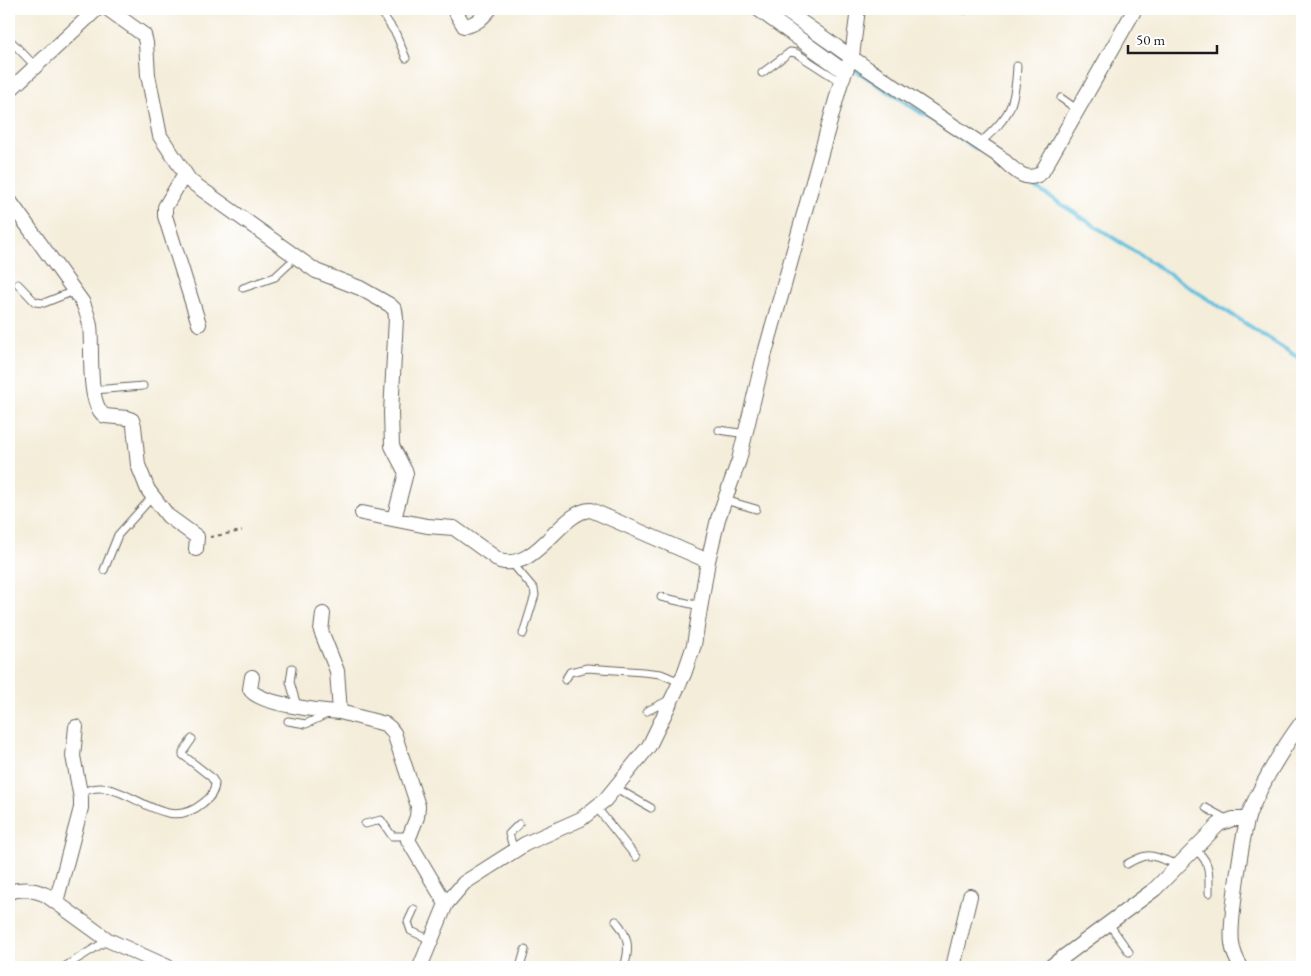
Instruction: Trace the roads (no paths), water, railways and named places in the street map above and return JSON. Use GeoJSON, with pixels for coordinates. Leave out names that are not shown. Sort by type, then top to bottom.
{"type":"FeatureCollection","features":[{"type":"Feature","properties":{"kind":"street"},"geometry":{"type":"LineString","coordinates":[[10,88],[36,67],[97,9]]}},
{"type":"Feature","properties":{"kind":"street"},"geometry":{"type":"LineString","coordinates":[[108,9],[144,34],[148,75],[160,136],[184,175],[292,260],[360,288],[390,305],[394,310],[396,318],[390,413],[392,446],[406,473],[394,519]]}},
{"type":"Feature","properties":{"kind":"street"},"geometry":{"type":"LineString","coordinates":[[454,9],[464,26],[470,26],[490,9]]}},
{"type":"Feature","properties":{"kind":"street"},"geometry":{"type":"LineString","coordinates":[[758,9],[847,68],[979,144],[1021,174],[1036,178],[1042,172],[1135,9]]}},
{"type":"Feature","properties":{"kind":"street"},"geometry":{"type":"LineString","coordinates":[[783,9],[847,68]]}},
{"type":"Feature","properties":{"kind":"street"},"geometry":{"type":"LineString","coordinates":[[420,967],[446,904],[464,883],[514,850],[581,819],[597,808],[616,788],[649,746],[680,682],[694,645],[708,561],[718,519],[739,460],[764,360],[847,68],[858,9]]}},
{"type":"Feature","properties":{"kind":"street"},"geometry":{"type":"LineString","coordinates":[[184,175],[165,207],[165,216],[199,324]]}},
{"type":"Feature","properties":{"kind":"street"},"geometry":{"type":"LineString","coordinates":[[9,200],[74,291],[88,315],[90,361],[94,390],[100,413],[105,416],[132,420],[141,477],[168,516],[197,544]]}},
{"type":"Feature","properties":{"kind":"street"},"geometry":{"type":"LineString","coordinates":[[362,513],[427,526],[454,528],[500,562],[512,564],[546,543],[576,513],[584,510],[606,515],[708,561]]}},
{"type":"Feature","properties":{"kind":"street"},"geometry":{"type":"LineString","coordinates":[[323,614],[321,631],[338,671],[336,712]]}},
{"type":"Feature","properties":{"kind":"street"},"geometry":{"type":"LineString","coordinates":[[252,677],[250,689],[256,696],[385,724],[394,733],[418,806],[417,817],[408,836],[409,843],[446,904]]}},
{"type":"Feature","properties":{"kind":"street"},"geometry":{"type":"LineString","coordinates":[[1241,967],[1235,956],[1232,923],[1237,819],[1302,722]]}},
{"type":"Feature","properties":{"kind":"street"},"geometry":{"type":"LineString","coordinates":[[56,902],[81,808],[73,756],[76,727]]}},
{"type":"Feature","properties":{"kind":"street"},"geometry":{"type":"LineString","coordinates":[[1050,967],[1154,890],[1212,829],[1237,819]]}},
{"type":"Feature","properties":{"kind":"street"},"geometry":{"type":"LineString","coordinates":[[9,892],[22,889],[35,890],[56,902],[108,940],[168,967]]}},
{"type":"Feature","properties":{"kind":"street"},"geometry":{"type":"LineString","coordinates":[[953,967],[970,896]]}},
{"type":"Feature","properties":{"kind":"lane"},"geometry":{"type":"LineString","coordinates":[[379,9],[396,34],[406,58]]}},
{"type":"Feature","properties":{"kind":"lane"},"geometry":{"type":"LineString","coordinates":[[10,40],[36,67]]}},
{"type":"Feature","properties":{"kind":"lane"},"geometry":{"type":"LineString","coordinates":[[762,73],[790,52],[847,68]]}},
{"type":"Feature","properties":{"kind":"lane"},"geometry":{"type":"LineString","coordinates":[[979,144],[1004,120],[1010,110],[1014,100],[1017,66]]}},
{"type":"Feature","properties":{"kind":"lane"},"geometry":{"type":"LineString","coordinates":[[1061,98],[1078,110]]}},
{"type":"Feature","properties":{"kind":"lane"},"geometry":{"type":"LineString","coordinates":[[243,288],[275,277],[292,260]]}},
{"type":"Feature","properties":{"kind":"lane"},"geometry":{"type":"LineString","coordinates":[[18,284],[35,302],[44,303],[74,291]]}},
{"type":"Feature","properties":{"kind":"lane"},"geometry":{"type":"LineString","coordinates":[[94,390],[143,386]]}},
{"type":"Feature","properties":{"kind":"lane"},"geometry":{"type":"LineString","coordinates":[[718,430],[746,434]]}},
{"type":"Feature","properties":{"kind":"lane"},"geometry":{"type":"LineString","coordinates":[[104,570],[118,535],[153,496]]}},
{"type":"Feature","properties":{"kind":"lane"},"geometry":{"type":"LineString","coordinates":[[725,500],[756,509]]}},
{"type":"Feature","properties":{"kind":"lane"},"geometry":{"type":"LineString","coordinates":[[512,564],[534,589],[535,596],[523,634]]}},
{"type":"Feature","properties":{"kind":"lane"},"geometry":{"type":"LineString","coordinates":[[661,597],[700,606]]}},
{"type":"Feature","properties":{"kind":"lane"},"geometry":{"type":"LineString","coordinates":[[292,668],[290,682],[297,706]]}},
{"type":"Feature","properties":{"kind":"lane"},"geometry":{"type":"LineString","coordinates":[[565,680],[570,672],[587,668],[662,674],[680,682]]}},
{"type":"Feature","properties":{"kind":"lane"},"geometry":{"type":"LineString","coordinates":[[647,711],[672,698]]}},
{"type":"Feature","properties":{"kind":"lane"},"geometry":{"type":"LineString","coordinates":[[288,721],[306,724],[336,712]]}},
{"type":"Feature","properties":{"kind":"lane"},"geometry":{"type":"LineString","coordinates":[[80,794],[93,787],[101,787],[134,798],[170,814],[181,815],[192,810],[211,795],[215,784],[211,777],[183,755],[182,752],[192,739]]}},
{"type":"Feature","properties":{"kind":"lane"},"geometry":{"type":"LineString","coordinates":[[616,788],[651,808]]}},
{"type":"Feature","properties":{"kind":"lane"},"geometry":{"type":"LineString","coordinates":[[597,808],[636,857]]}},
{"type":"Feature","properties":{"kind":"lane"},"geometry":{"type":"LineString","coordinates":[[1206,808],[1237,819]]}},
{"type":"Feature","properties":{"kind":"lane"},"geometry":{"type":"LineString","coordinates":[[365,824],[381,820],[392,836],[408,836]]}},
{"type":"Feature","properties":{"kind":"lane"},"geometry":{"type":"LineString","coordinates":[[514,850],[509,834],[519,824]]}},
{"type":"Feature","properties":{"kind":"lane"},"geometry":{"type":"LineString","coordinates":[[1193,849],[1202,854],[1207,861],[1209,893]]}},
{"type":"Feature","properties":{"kind":"lane"},"geometry":{"type":"LineString","coordinates":[[1127,864],[1143,855],[1149,854],[1179,864]]}},
{"type":"Feature","properties":{"kind":"lane"},"geometry":{"type":"LineString","coordinates":[[414,909],[408,922],[411,931],[431,940]]}},
{"type":"Feature","properties":{"kind":"lane"},"geometry":{"type":"LineString","coordinates":[[616,921],[628,942],[624,967]]}},
{"type":"Feature","properties":{"kind":"lane"},"geometry":{"type":"LineString","coordinates":[[1109,924],[1129,952]]}},
{"type":"Feature","properties":{"kind":"lane"},"geometry":{"type":"LineString","coordinates":[[64,967],[108,940]]}},
{"type":"Feature","properties":{"kind":"lane"},"geometry":{"type":"LineString","coordinates":[[520,967],[525,950]]}},
{"type":"Feature","properties":{"kind":"lane"},"geometry":{"type":"LineString","coordinates":[[1062,967],[1069,953]]}},
{"type":"Feature","properties":{"kind":"waterway"},"geometry":{"type":"LineString","coordinates":[[770,9],[845,63]]}},
{"type":"Feature","properties":{"kind":"waterway"},"geometry":{"type":"LineString","coordinates":[[851,67],[977,149]]}},
{"type":"Feature","properties":{"kind":"waterway"},"geometry":{"type":"LineString","coordinates":[[1027,182],[1302,360]]}}]}
